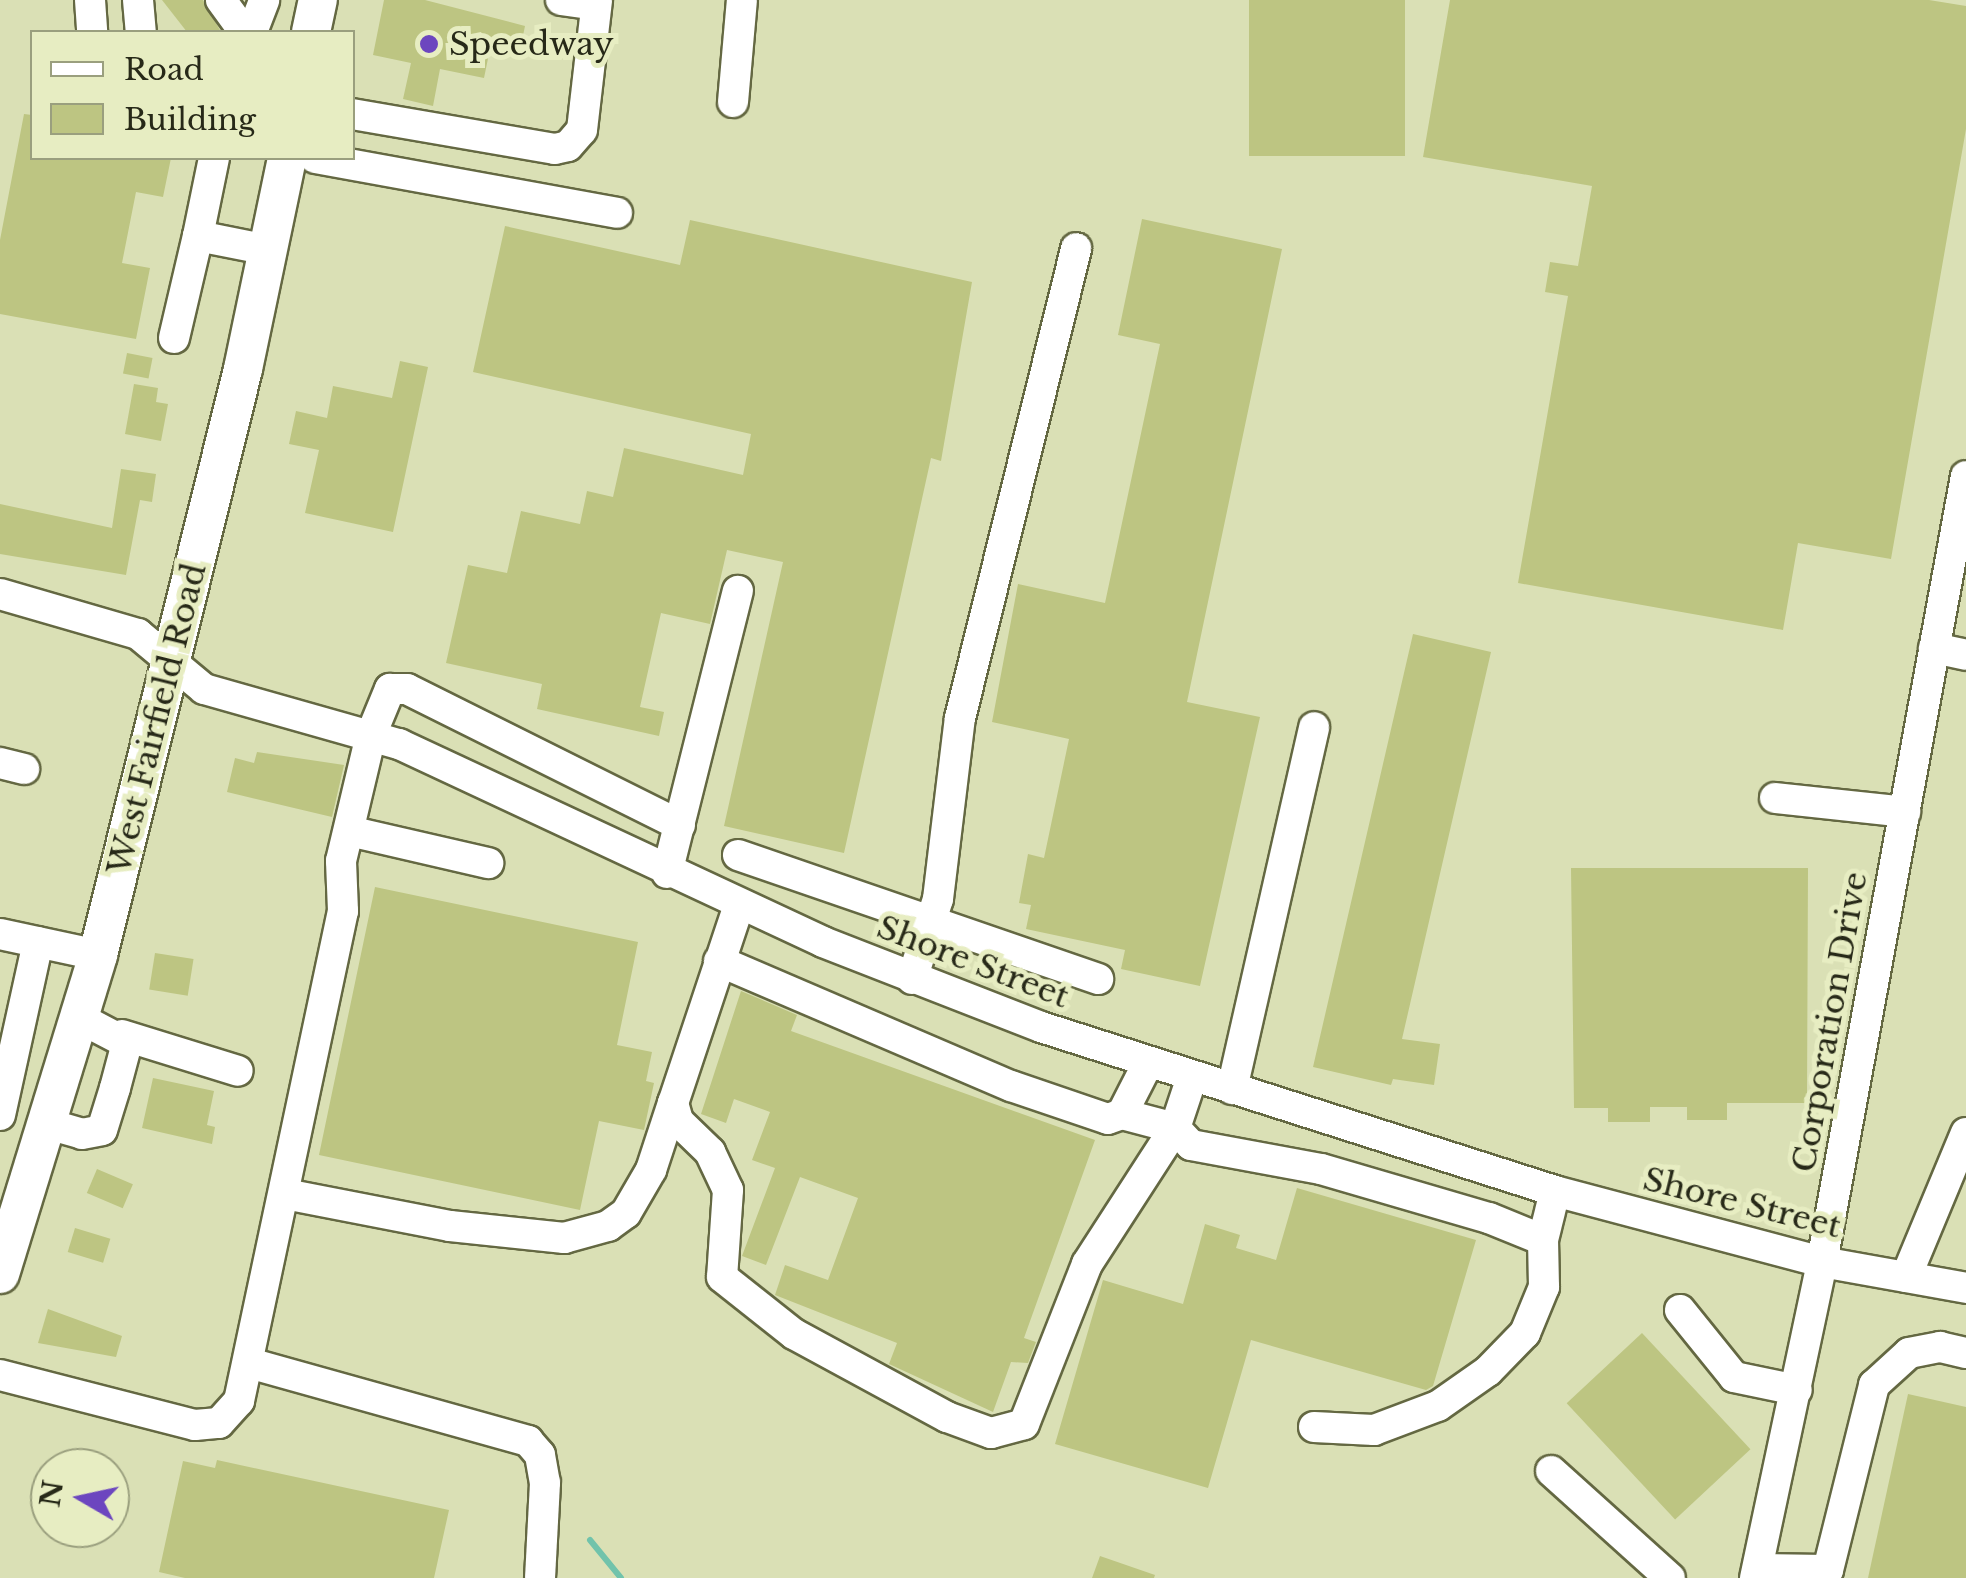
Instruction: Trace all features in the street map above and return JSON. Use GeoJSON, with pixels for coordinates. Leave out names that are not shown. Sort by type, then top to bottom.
{"type":"FeatureCollection","features":[{"type":"Feature","properties":{"kind":"main road"},"geometry":{"type":"LineString","coordinates":[[311,30],[318,0]]}},
{"type":"Feature","properties":{"kind":"main road","name":"West Fairfield Road"},"geometry":{"type":"LineString","coordinates":[[0,1273],[11,1200],[48,1124],[98,955],[172,662],[287,160]]}},
{"type":"Feature","properties":{"kind":"street"},"geometry":{"type":"LineString","coordinates":[[90,0],[92,30]]}},
{"type":"Feature","properties":{"kind":"street"},"geometry":{"type":"LineString","coordinates":[[138,0],[141,30]]}},
{"type":"Feature","properties":{"kind":"street"},"geometry":{"type":"LineString","coordinates":[[221,0],[243,30]]}},
{"type":"Feature","properties":{"kind":"street"},"geometry":{"type":"LineString","coordinates":[[253,30],[264,0]]}},
{"type":"Feature","properties":{"kind":"street"},"geometry":{"type":"LineString","coordinates":[[355,115],[555,149],[568,146],[582,130],[596,2],[562,0]]}},
{"type":"Feature","properties":{"kind":"street"},"geometry":{"type":"LineString","coordinates":[[733,102],[742,0]]}},
{"type":"Feature","properties":{"kind":"street"},"geometry":{"type":"LineString","coordinates":[[174,338],[214,160]]}},
{"type":"Feature","properties":{"kind":"street"},"geometry":{"type":"LineString","coordinates":[[326,160],[616,213]]}},
{"type":"Feature","properties":{"kind":"street"},"geometry":{"type":"LineString","coordinates":[[198,236],[268,250]]}},
{"type":"Feature","properties":{"kind":"street"},"geometry":{"type":"LineString","coordinates":[[912,979],[931,920],[960,718],[1076,248]]}},
{"type":"Feature","properties":{"kind":"street","name":"Corporation Drive"},"geometry":{"type":"LineString","coordinates":[[1757,1574],[1822,1262],[1966,476]]}},
{"type":"Feature","properties":{"kind":"street"},"geometry":{"type":"LineString","coordinates":[[668,873],[738,591]]}},
{"type":"Feature","properties":{"kind":"street","name":"Shore Street"},"geometry":{"type":"LineString","coordinates":[[0,594],[138,634],[204,689],[372,735],[668,873],[912,979],[1192,1077],[1554,1191],[1822,1262],[1966,1288]]}},
{"type":"Feature","properties":{"kind":"street"},"geometry":{"type":"LineString","coordinates":[[1934,648],[1966,655]]}},
{"type":"Feature","properties":{"kind":"street"},"geometry":{"type":"LineString","coordinates":[[0,1375],[195,1425],[219,1422],[239,1401],[343,911],[341,861],[372,735],[390,689],[407,689],[680,825]]}},
{"type":"Feature","properties":{"kind":"street"},"geometry":{"type":"LineString","coordinates":[[1232,1090],[1314,727]]}},
{"type":"Feature","properties":{"kind":"street"},"geometry":{"type":"LineString","coordinates":[[474,780],[495,733]]}},
{"type":"Feature","properties":{"kind":"street"},"geometry":{"type":"LineString","coordinates":[[556,820],[580,775]]}},
{"type":"Feature","properties":{"kind":"street"},"geometry":{"type":"LineString","coordinates":[[1774,798],[1904,812]]}},
{"type":"Feature","properties":{"kind":"street"},"geometry":{"type":"LineString","coordinates":[[349,831],[488,862]]}},
{"type":"Feature","properties":{"kind":"street"},"geometry":{"type":"LineString","coordinates":[[738,855],[1098,979]]}},
{"type":"Feature","properties":{"kind":"street"},"geometry":{"type":"LineString","coordinates":[[284,1194],[450,1226],[564,1238],[626,1213],[651,1170],[739,905]]}},
{"type":"Feature","properties":{"kind":"street"},"geometry":{"type":"LineString","coordinates":[[0,934],[98,955]]}},
{"type":"Feature","properties":{"kind":"street"},"geometry":{"type":"LineString","coordinates":[[0,1115],[38,942]]}},
{"type":"Feature","properties":{"kind":"street"},"geometry":{"type":"LineString","coordinates":[[720,962],[1012,1086],[1108,1119],[1122,1114],[1175,1128],[1192,1145],[1321,1169],[1489,1218],[1543,1240]]}},
{"type":"Feature","properties":{"kind":"street"},"geometry":{"type":"LineString","coordinates":[[81,1019],[238,1071]]}},
{"type":"Feature","properties":{"kind":"street"},"geometry":{"type":"LineString","coordinates":[[48,1124],[82,1134],[102,1130],[127,1043],[122,1035]]}},
{"type":"Feature","properties":{"kind":"street"},"geometry":{"type":"LineString","coordinates":[[1122,1114],[1148,1062]]}},
{"type":"Feature","properties":{"kind":"street"},"geometry":{"type":"LineString","coordinates":[[673,1104],[691,1139],[710,1152],[728,1190],[722,1277],[794,1334],[947,1417],[992,1433],[1024,1424],[1087,1264],[1175,1128],[1192,1077]]}},
{"type":"Feature","properties":{"kind":"street"},"geometry":{"type":"LineString","coordinates":[[1906,1277],[1966,1133]]}},
{"type":"Feature","properties":{"kind":"street"},"geometry":{"type":"LineString","coordinates":[[1314,1427],[1374,1430],[1438,1406],[1488,1372],[1525,1334],[1544,1287],[1543,1240],[1554,1191]]}},
{"type":"Feature","properties":{"kind":"street"},"geometry":{"type":"LineString","coordinates":[[1680,1310],[1734,1376],[1796,1390]]}},
{"type":"Feature","properties":{"kind":"street"},"geometry":{"type":"LineString","coordinates":[[1757,1574],[1828,1570],[1874,1386],[1909,1354],[1940,1347],[1966,1352]]}},
{"type":"Feature","properties":{"kind":"street"},"geometry":{"type":"LineString","coordinates":[[249,1363],[528,1442],[540,1455],[545,1484],[540,1578]]}},
{"type":"Feature","properties":{"kind":"street"},"geometry":{"type":"LineString","coordinates":[[1552,1471],[1670,1578]]}},
{"type":"Feature","properties":{"kind":"building"},"geometry":{"type":"Polygon","coordinates":[[[162,0],[203,0],[220,30],[185,30],[162,0]]]}},
{"type":"Feature","properties":{"kind":"building"},"geometry":{"type":"Polygon","coordinates":[[[384,0],[425,0],[525,26],[519,55],[490,49],[484,78],[440,69],[433,106],[403,99],[411,63],[373,55],[384,0]]]}},
{"type":"Feature","properties":{"kind":"building"},"geometry":{"type":"Polygon","coordinates":[[[1249,0],[1405,0],[1405,156],[1249,156],[1249,0]]]}},
{"type":"Feature","properties":{"kind":"building"},"geometry":{"type":"Polygon","coordinates":[[[1450,0],[1929,0],[1966,6],[1966,129],[1891,559],[1798,543],[1783,630],[1518,583],[1568,296],[1545,292],[1550,262],[1578,266],[1592,186],[1423,157],[1450,0]]]}},
{"type":"Feature","properties":{"kind":"building"},"geometry":{"type":"Polygon","coordinates":[[[24,114],[30,115],[30,160],[171,160],[163,197],[136,192],[122,263],[150,268],[136,339],[0,314],[0,240],[24,114]]]}},
{"type":"Feature","properties":{"kind":"building"},"geometry":{"type":"Polygon","coordinates":[[[1142,219],[1282,249],[1187,702],[1260,717],[1200,986],[1121,969],[1125,950],[1026,929],[1031,905],[1019,903],[1028,854],[1044,858],[1069,739],[992,722],[1018,584],[1105,603],[1160,344],[1118,335],[1142,219]]]}},
{"type":"Feature","properties":{"kind":"building"},"geometry":{"type":"Polygon","coordinates":[[[690,220],[972,282],[941,461],[931,458],[844,853],[724,826],[783,562],[727,550],[710,624],[661,613],[640,707],[664,712],[659,736],[537,709],[542,684],[446,663],[468,565],[507,573],[521,511],[580,524],[587,491],[613,497],[624,448],[743,475],[751,434],[473,372],[505,226],[680,265],[690,220]]]}},
{"type":"Feature","properties":{"kind":"building"},"geometry":{"type":"Polygon","coordinates":[[[127,353],[153,358],[149,379],[123,374],[127,353]]]}},
{"type":"Feature","properties":{"kind":"building"},"geometry":{"type":"Polygon","coordinates":[[[400,361],[428,367],[393,532],[305,513],[319,450],[289,444],[296,411],[327,418],[333,386],[392,398],[400,361]]]}},
{"type":"Feature","properties":{"kind":"building"},"geometry":{"type":"Polygon","coordinates":[[[134,384],[158,388],[156,402],[168,404],[161,441],[125,434],[134,384]]]}},
{"type":"Feature","properties":{"kind":"building"},"geometry":{"type":"Polygon","coordinates":[[[121,469],[156,474],[152,502],[140,500],[126,575],[0,554],[0,504],[112,528],[121,469]]]}},
{"type":"Feature","properties":{"kind":"building"},"geometry":{"type":"Polygon","coordinates":[[[1413,634],[1491,652],[1402,1039],[1440,1044],[1434,1085],[1393,1079],[1391,1085],[1313,1067],[1413,634]]]}},
{"type":"Feature","properties":{"kind":"building"},"geometry":{"type":"Polygon","coordinates":[[[257,752],[344,765],[332,817],[227,792],[235,758],[254,763],[257,752]]]}},
{"type":"Feature","properties":{"kind":"building"},"geometry":{"type":"Polygon","coordinates":[[[1571,868],[1808,868],[1807,1103],[1727,1103],[1727,1120],[1687,1120],[1687,1107],[1650,1107],[1650,1122],[1608,1122],[1608,1108],[1574,1108],[1571,868]]]}},
{"type":"Feature","properties":{"kind":"building"},"geometry":{"type":"Polygon","coordinates":[[[375,887],[638,942],[617,1045],[652,1052],[646,1081],[654,1083],[644,1130],[599,1121],[580,1210],[319,1155],[375,887]]]}},
{"type":"Feature","properties":{"kind":"building"},"geometry":{"type":"Polygon","coordinates":[[[155,953],[194,959],[188,996],[149,990],[155,953]]]}},
{"type":"Feature","properties":{"kind":"building"},"geometry":{"type":"Polygon","coordinates":[[[741,991],[797,1015],[791,1031],[1095,1140],[1024,1338],[1036,1342],[1028,1363],[1011,1362],[993,1412],[889,1364],[897,1343],[775,1295],[785,1265],[828,1280],[858,1198],[800,1177],[766,1265],[742,1256],[775,1168],[752,1160],[770,1112],[734,1099],[726,1123],[701,1114],[741,991]]]}},
{"type":"Feature","properties":{"kind":"building"},"geometry":{"type":"Polygon","coordinates":[[[153,1078],[214,1091],[207,1125],[215,1127],[212,1144],[142,1128],[153,1078]]]}},
{"type":"Feature","properties":{"kind":"building"},"geometry":{"type":"Polygon","coordinates":[[[97,1169],[133,1184],[123,1208],[87,1193],[97,1169]]]}},
{"type":"Feature","properties":{"kind":"building"},"geometry":{"type":"Polygon","coordinates":[[[1297,1188],[1476,1240],[1433,1386],[1426,1390],[1251,1340],[1208,1488],[1055,1444],[1103,1280],[1183,1304],[1205,1224],[1240,1235],[1236,1248],[1276,1260],[1297,1188]]]}},
{"type":"Feature","properties":{"kind":"building"},"geometry":{"type":"Polygon","coordinates":[[[75,1228],[110,1239],[103,1263],[68,1252],[75,1228]]]}},
{"type":"Feature","properties":{"kind":"building"},"geometry":{"type":"Polygon","coordinates":[[[48,1309],[122,1336],[116,1357],[38,1343],[48,1309]]]}},
{"type":"Feature","properties":{"kind":"building"},"geometry":{"type":"Polygon","coordinates":[[[1642,1333],[1750,1449],[1675,1520],[1567,1403],[1642,1333]]]}},
{"type":"Feature","properties":{"kind":"building"},"geometry":{"type":"Polygon","coordinates":[[[1908,1394],[1966,1407],[1966,1578],[1868,1578],[1908,1394]]]}},
{"type":"Feature","properties":{"kind":"building"},"geometry":{"type":"Polygon","coordinates":[[[217,1460],[449,1510],[434,1578],[185,1578],[159,1572],[183,1461],[215,1468],[217,1460]]]}},
{"type":"Feature","properties":{"kind":"building"},"geometry":{"type":"Polygon","coordinates":[[[1100,1556],[1155,1575],[1154,1578],[1092,1578],[1100,1556]]]}},
{"type":"Feature","properties":{"kind":"waterway"},"geometry":{"type":"LineString","coordinates":[[590,1540],[621,1578]]}},
{"type":"Feature","properties":{"kind":"place","name":"Speedway"},"geometry":{"type":"Point","coordinates":[429,44]}}]}
